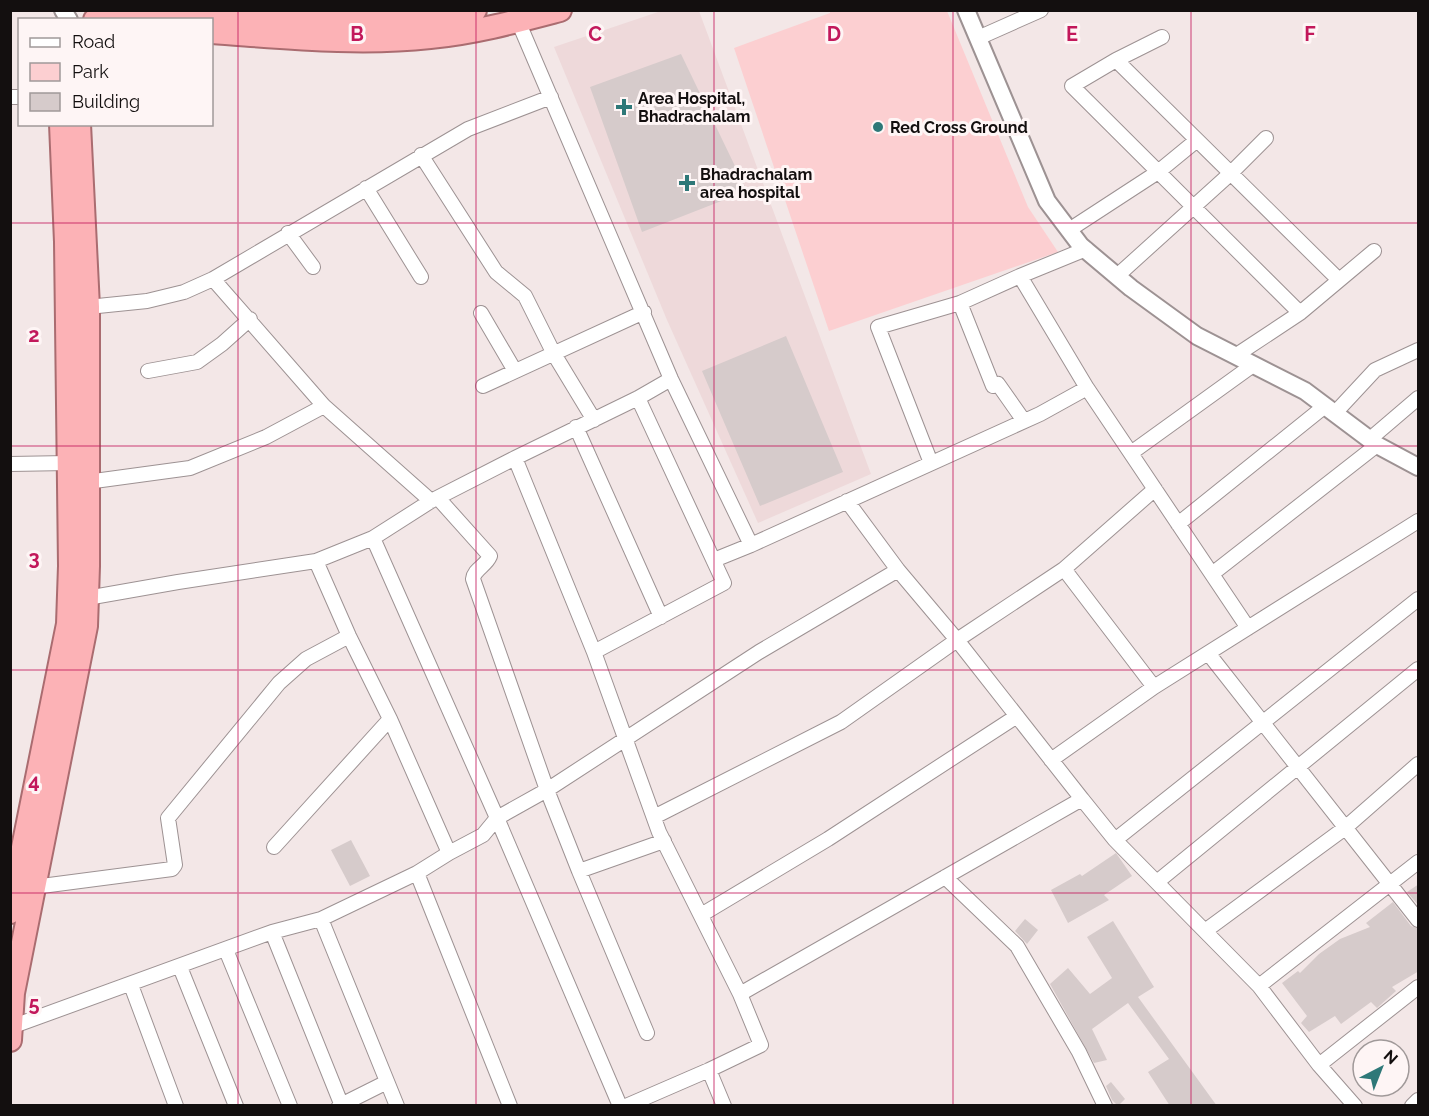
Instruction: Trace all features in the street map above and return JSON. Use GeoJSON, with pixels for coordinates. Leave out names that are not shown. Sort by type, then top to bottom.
{"type":"FeatureCollection","features":[{"type":"Feature","properties":{"kind":"highway"},"geometry":{"type":"LineString","coordinates":[[100,18],[124,11],[174,11],[291,19],[380,16],[429,19],[475,10]]}},
{"type":"Feature","properties":{"kind":"highway"},"geometry":{"type":"LineString","coordinates":[[213,32],[372,40],[431,37],[517,16],[560,10]]}},
{"type":"Feature","properties":{"kind":"highway"},"geometry":{"type":"LineString","coordinates":[[10,912],[68,624],[66,242],[61,126]]}},
{"type":"Feature","properties":{"kind":"highway"},"geometry":{"type":"LineString","coordinates":[[10,1040],[13,993],[78,676],[86,626],[88,307],[79,126]]}},
{"type":"Feature","properties":{"kind":"street"},"geometry":{"type":"LineString","coordinates":[[966,10],[1047,201],[1086,249],[1117,276],[1197,336],[1305,391],[1373,442],[1419,467]]}},
{"type":"Feature","properties":{"kind":"street"},"geometry":{"type":"LineString","coordinates":[[978,38],[1041,10]]}},
{"type":"Feature","properties":{"kind":"street"},"geometry":{"type":"LineString","coordinates":[[517,16],[671,379],[751,545]]}},
{"type":"Feature","properties":{"kind":"street"},"geometry":{"type":"LineString","coordinates":[[1162,37],[1072,86],[1300,313]]}},
{"type":"Feature","properties":{"kind":"street"},"geometry":{"type":"LineString","coordinates":[[1116,60],[1339,280]]}},
{"type":"Feature","properties":{"kind":"street"},"geometry":{"type":"LineString","coordinates":[[88,307],[147,301],[184,292],[213,279],[468,129],[551,98]]}},
{"type":"Feature","properties":{"kind":"street"},"geometry":{"type":"LineString","coordinates":[[1117,276],[1231,173],[1266,138]]}},
{"type":"Feature","properties":{"kind":"street"},"geometry":{"type":"LineString","coordinates":[[1069,230],[1158,172],[1197,140]]}},
{"type":"Feature","properties":{"kind":"street"},"geometry":{"type":"LineString","coordinates":[[421,155],[496,272],[525,296],[554,354],[594,420]]}},
{"type":"Feature","properties":{"kind":"street"},"geometry":{"type":"LineString","coordinates":[[366,188],[421,277]]}},
{"type":"Feature","properties":{"kind":"street"},"geometry":{"type":"LineString","coordinates":[[288,233],[313,267]]}},
{"type":"Feature","properties":{"kind":"street"},"geometry":{"type":"LineString","coordinates":[[931,463],[878,327],[960,303],[1086,249]]}},
{"type":"Feature","properties":{"kind":"street"},"geometry":{"type":"LineString","coordinates":[[1235,356],[1300,313],[1374,250]]}},
{"type":"Feature","properties":{"kind":"street"},"geometry":{"type":"LineString","coordinates":[[1020,276],[1087,388],[1248,628]]}},
{"type":"Feature","properties":{"kind":"street"},"geometry":{"type":"LineString","coordinates":[[213,279],[324,406],[435,499],[490,556],[488,561],[474,573],[473,579],[547,790],[647,1033]]}},
{"type":"Feature","properties":{"kind":"street"},"geometry":{"type":"LineString","coordinates":[[960,303],[993,386],[998,384],[1024,421]]}},
{"type":"Feature","properties":{"kind":"street"},"geometry":{"type":"LineString","coordinates":[[483,386],[644,312]]}},
{"type":"Feature","properties":{"kind":"street"},"geometry":{"type":"LineString","coordinates":[[481,313],[515,371]]}},
{"type":"Feature","properties":{"kind":"street"},"geometry":{"type":"LineString","coordinates":[[148,371],[197,363],[250,319]]}},
{"type":"Feature","properties":{"kind":"street"},"geometry":{"type":"LineString","coordinates":[[1178,524],[1330,410],[1375,370],[1419,350]]}},
{"type":"Feature","properties":{"kind":"street"},"geometry":{"type":"LineString","coordinates":[[1131,453],[1253,365]]}},
{"type":"Feature","properties":{"kind":"street"},"geometry":{"type":"LineString","coordinates":[[87,598],[316,561],[373,538],[435,499],[638,398],[671,379]]}},
{"type":"Feature","properties":{"kind":"street"},"geometry":{"type":"LineString","coordinates":[[714,560],[1024,421],[1087,388]]}},
{"type":"Feature","properties":{"kind":"street"},"geometry":{"type":"LineString","coordinates":[[594,652],[724,583],[638,398]]}},
{"type":"Feature","properties":{"kind":"street"},"geometry":{"type":"LineString","coordinates":[[1212,574],[1373,442],[1419,398]]}},
{"type":"Feature","properties":{"kind":"street"},"geometry":{"type":"LineString","coordinates":[[87,482],[190,468],[266,437],[324,406]]}},
{"type":"Feature","properties":{"kind":"street"},"geometry":{"type":"LineString","coordinates":[[576,427],[661,617]]}},
{"type":"Feature","properties":{"kind":"street"},"geometry":{"type":"LineString","coordinates":[[515,458],[594,652],[664,841],[740,994],[761,1045],[626,1106]]}},
{"type":"Feature","properties":{"kind":"street"},"geometry":{"type":"LineString","coordinates":[[10,464],[68,463]]}},
{"type":"Feature","properties":{"kind":"street"},"geometry":{"type":"LineString","coordinates":[[654,817],[841,722],[957,640],[1064,569],[1155,489]]}},
{"type":"Feature","properties":{"kind":"street"},"geometry":{"type":"LineString","coordinates":[[847,501],[898,570],[957,640],[1115,840],[1259,986],[1318,1065],[1355,1106]]}},
{"type":"Feature","properties":{"kind":"street"},"geometry":{"type":"LineString","coordinates":[[1051,760],[1154,687],[1419,521]]}},
{"type":"Feature","properties":{"kind":"street"},"geometry":{"type":"LineString","coordinates":[[373,538],[498,818],[620,1106]]}},
{"type":"Feature","properties":{"kind":"street"},"geometry":{"type":"LineString","coordinates":[[316,561],[349,636],[390,719],[449,853]]}},
{"type":"Feature","properties":{"kind":"street"},"geometry":{"type":"LineString","coordinates":[[1064,569],[1154,687]]}},
{"type":"Feature","properties":{"kind":"street"},"geometry":{"type":"LineString","coordinates":[[11,1027],[272,932],[321,919],[417,873],[483,835],[498,818],[547,790],[759,652],[898,570]]}},
{"type":"Feature","properties":{"kind":"street"},"geometry":{"type":"LineString","coordinates":[[1115,840],[1419,599]]}},
{"type":"Feature","properties":{"kind":"street"},"geometry":{"type":"LineString","coordinates":[[34,887],[172,868],[175,865],[168,818],[279,683],[306,659],[349,636]]}},
{"type":"Feature","properties":{"kind":"street"},"geometry":{"type":"LineString","coordinates":[[1208,653],[1419,920]]}},
{"type":"Feature","properties":{"kind":"street"},"geometry":{"type":"LineString","coordinates":[[1157,882],[1419,669]]}},
{"type":"Feature","properties":{"kind":"street"},"geometry":{"type":"LineString","coordinates":[[701,915],[828,839],[1017,716]]}},
{"type":"Feature","properties":{"kind":"street"},"geometry":{"type":"LineString","coordinates":[[274,847],[390,719]]}},
{"type":"Feature","properties":{"kind":"street"},"geometry":{"type":"LineString","coordinates":[[1205,932],[1345,828],[1419,764]]}},
{"type":"Feature","properties":{"kind":"street"},"geometry":{"type":"LineString","coordinates":[[740,994],[1082,799]]}},
{"type":"Feature","properties":{"kind":"street"},"geometry":{"type":"LineString","coordinates":[[579,871],[664,841]]}},
{"type":"Feature","properties":{"kind":"street"},"geometry":{"type":"LineString","coordinates":[[1259,986],[1419,862]]}},
{"type":"Feature","properties":{"kind":"street"},"geometry":{"type":"LineString","coordinates":[[417,873],[510,1106]]}},
{"type":"Feature","properties":{"kind":"street"},"geometry":{"type":"LineString","coordinates":[[945,877],[1017,946],[1079,1052],[1106,1106]]}},
{"type":"Feature","properties":{"kind":"street"},"geometry":{"type":"LineString","coordinates":[[321,919],[397,1106]]}},
{"type":"Feature","properties":{"kind":"street"},"geometry":{"type":"LineString","coordinates":[[272,932],[341,1105],[387,1082]]}},
{"type":"Feature","properties":{"kind":"street"},"geometry":{"type":"LineString","coordinates":[[225,950],[290,1106]]}},
{"type":"Feature","properties":{"kind":"street"},"geometry":{"type":"LineString","coordinates":[[180,967],[236,1106]]}},
{"type":"Feature","properties":{"kind":"street"},"geometry":{"type":"LineString","coordinates":[[131,985],[176,1106]]}},
{"type":"Feature","properties":{"kind":"street"},"geometry":{"type":"LineString","coordinates":[[1318,1065],[1419,987]]}},
{"type":"Feature","properties":{"kind":"street"},"geometry":{"type":"LineString","coordinates":[[709,1070],[724,1106]]}},
{"type":"Feature","properties":{"kind":"street"},"geometry":{"type":"LineString","coordinates":[[1412,1106],[1419,1100]]}},
{"type":"Feature","properties":{"kind":"shaded area","name":"Bhadrachalam area hospital"},"geometry":{"type":"Polygon","coordinates":[[[661,11],[699,11],[871,474],[758,523],[667,320],[554,47],[661,11]]]}},
{"type":"Feature","properties":{"kind":"green space","name":"Red Cross Ground"},"geometry":{"type":"Polygon","coordinates":[[[830,11],[947,11],[1028,207],[1058,252],[829,331],[734,48],[830,13],[830,11]]]}},
{"type":"Feature","properties":{"kind":"building"},"geometry":{"type":"Polygon","coordinates":[[[681,54],[747,191],[642,232],[590,87],[681,54]]]}},
{"type":"Feature","properties":{"kind":"building"},"geometry":{"type":"Polygon","coordinates":[[[786,336],[843,472],[760,506],[702,371],[786,336]]]}},
{"type":"Feature","properties":{"kind":"building"},"geometry":{"type":"Polygon","coordinates":[[[351,840],[370,876],[350,886],[331,850],[351,840]]]}},
{"type":"Feature","properties":{"kind":"building"},"geometry":{"type":"Polygon","coordinates":[[[1116,853],[1132,876],[1104,895],[1109,900],[1068,923],[1051,890],[1080,874],[1082,876],[1116,853]]]}},
{"type":"Feature","properties":{"kind":"building"},"geometry":{"type":"Polygon","coordinates":[[[1419,884],[1419,906],[1407,892],[1419,884]]]}},
{"type":"Feature","properties":{"kind":"building"},"geometry":{"type":"Polygon","coordinates":[[[1393,902],[1411,926],[1419,929],[1419,971],[1392,987],[1396,991],[1377,1008],[1371,1002],[1341,1024],[1335,1016],[1309,1032],[1301,1023],[1307,1016],[1282,983],[1298,971],[1300,973],[1319,954],[1340,939],[1370,927],[1366,923],[1393,902]]]}},
{"type":"Feature","properties":{"kind":"building"},"geometry":{"type":"Polygon","coordinates":[[[1025,919],[1038,930],[1027,944],[1015,931],[1025,919]]]}},
{"type":"Feature","properties":{"kind":"building"},"geometry":{"type":"Polygon","coordinates":[[[1113,921],[1154,987],[1138,997],[1217,1106],[1170,1106],[1148,1072],[1169,1059],[1128,1003],[1092,1029],[1107,1060],[1094,1063],[1050,984],[1068,968],[1090,994],[1112,978],[1087,937],[1113,921]]]}},
{"type":"Feature","properties":{"kind":"building"},"geometry":{"type":"Polygon","coordinates":[[[1111,1082],[1125,1099],[1118,1106],[1112,1100],[1106,1086],[1111,1082]]]}},
{"type":"Feature","properties":{"kind":"place","name":"Area Hospital, Bhadrachalam"},"geometry":{"type":"Point","coordinates":[624,107]}},
{"type":"Feature","properties":{"kind":"place","name":"Red Cross Ground"},"geometry":{"type":"Point","coordinates":[878,127]}},
{"type":"Feature","properties":{"kind":"place","name":"Bhadrachalam area hospital"},"geometry":{"type":"Point","coordinates":[687,183]}}]}
